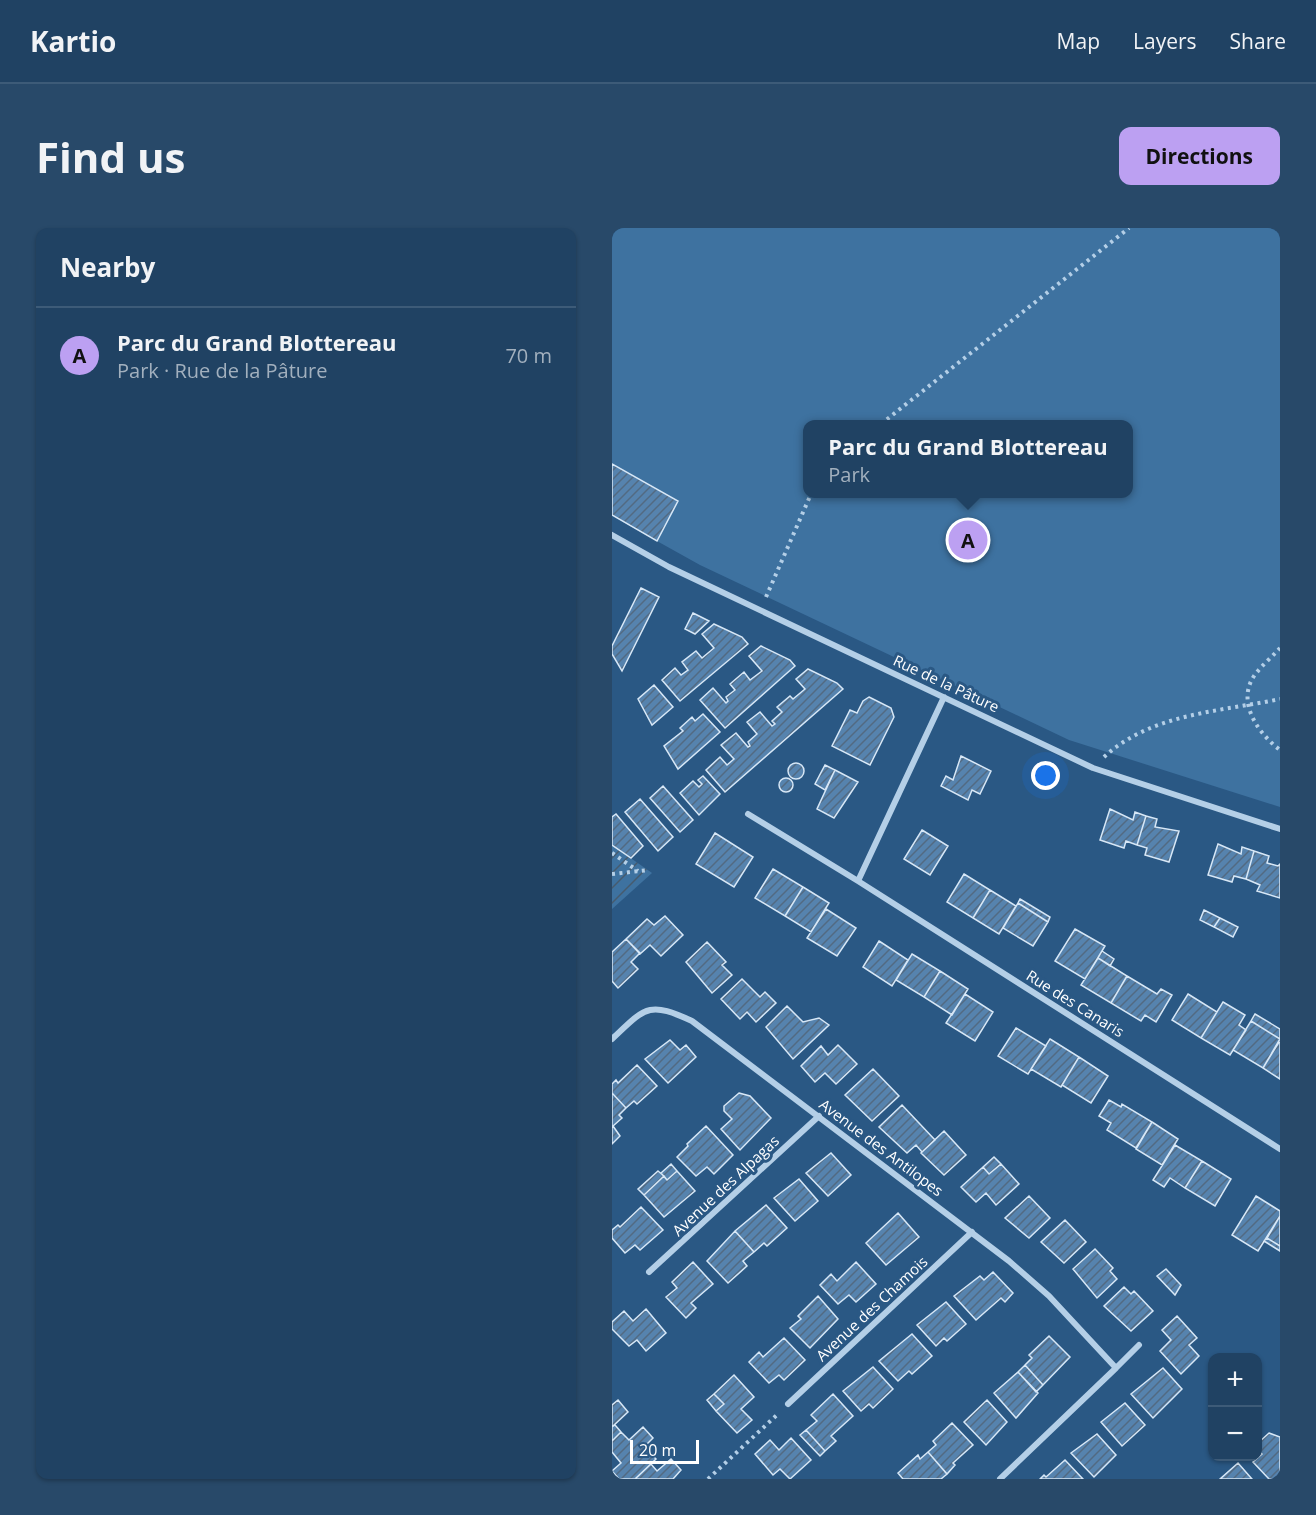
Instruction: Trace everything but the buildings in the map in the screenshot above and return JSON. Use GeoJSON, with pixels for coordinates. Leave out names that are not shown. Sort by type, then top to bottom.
{"type":"FeatureCollection","features":[{"type":"Feature","properties":{"kind":"street","name":"Rue de la Pâture"},"geometry":{"type":"LineString","coordinates":[[612,534],[669,567],[1093,768],[1280,829]]}},
{"type":"Feature","properties":{"kind":"street"},"geometry":{"type":"LineString","coordinates":[[858,880],[944,697]]}},
{"type":"Feature","properties":{"kind":"street","name":"Rue des Canaris"},"geometry":{"type":"LineString","coordinates":[[748,814],[858,880],[1280,1149]]}},
{"type":"Feature","properties":{"kind":"street","name":"Avenue des Antilopes"},"geometry":{"type":"LineString","coordinates":[[612,1039],[640,1012],[665,1008],[692,1021],[972,1232],[1049,1296],[1116,1368]]}},
{"type":"Feature","properties":{"kind":"street","name":"Avenue des Alpagas"},"geometry":{"type":"LineString","coordinates":[[649,1272],[819,1116]]}},
{"type":"Feature","properties":{"kind":"street","name":"Avenue des Chamois"},"geometry":{"type":"LineString","coordinates":[[788,1404],[972,1232]]}},
{"type":"Feature","properties":{"kind":"street"},"geometry":{"type":"LineString","coordinates":[[1000,1479],[1139,1345]]}},
{"type":"Feature","properties":{"kind":"path"},"geometry":{"type":"LineString","coordinates":[[886,420],[1129,228]]}},
{"type":"Feature","properties":{"kind":"path"},"geometry":{"type":"LineString","coordinates":[[760,610],[809,498]]}},
{"type":"Feature","properties":{"kind":"path"},"geometry":{"type":"LineString","coordinates":[[1280,648],[1253,677],[1249,687],[1248,706],[1257,729],[1280,750]]}},
{"type":"Feature","properties":{"kind":"path"},"geometry":{"type":"LineString","coordinates":[[1093,768],[1116,747],[1146,728],[1187,716],[1280,699]]}},
{"type":"Feature","properties":{"kind":"path"},"geometry":{"type":"LineString","coordinates":[[612,853],[638,871]]}},
{"type":"Feature","properties":{"kind":"path"},"geometry":{"type":"LineString","coordinates":[[612,874],[649,870]]}},
{"type":"Feature","properties":{"kind":"path"},"geometry":{"type":"LineString","coordinates":[[708,1479],[788,1404]]}},
{"type":"Feature","properties":{"kind":"shaded area"},"geometry":{"type":"Polygon","coordinates":[[[612,228],[1280,228],[1280,807],[1069,740],[700,565],[612,516],[612,228]]]}},
{"type":"Feature","properties":{"kind":"shaded area"},"geometry":{"type":"Polygon","coordinates":[[[612,845],[652,873],[612,909],[612,845]]]}},
{"type":"Feature","properties":{"kind":"place","name":"Parc du Grand Blottereau"},"geometry":{"type":"Point","coordinates":[968,540]}}]}
